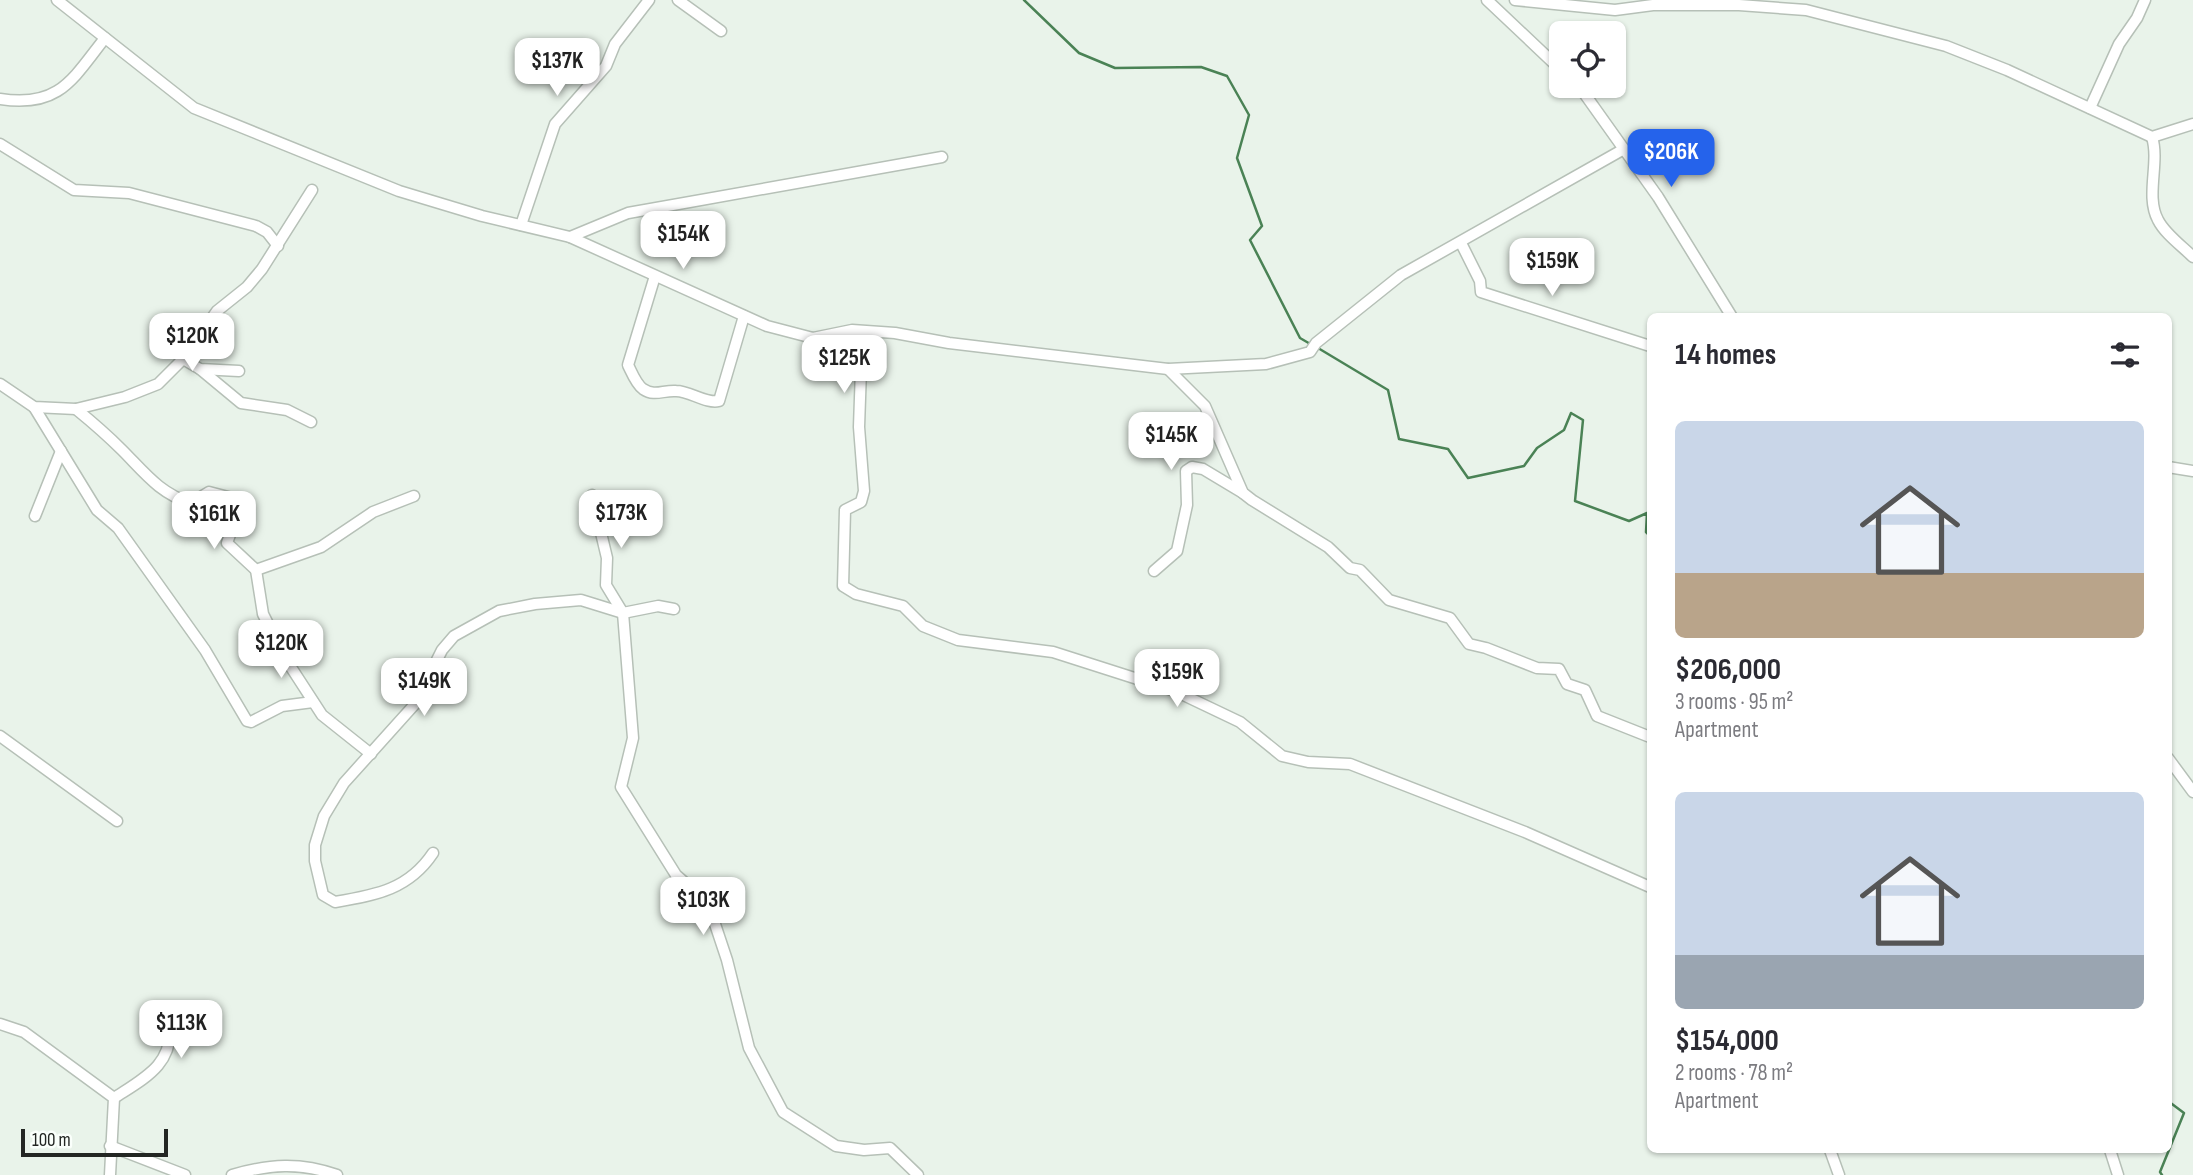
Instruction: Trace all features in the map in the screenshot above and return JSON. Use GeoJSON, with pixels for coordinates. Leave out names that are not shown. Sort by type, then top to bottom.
{"type":"FeatureCollection","features":[{"type":"Feature","properties":{"kind":"street"},"geometry":{"type":"LineString","coordinates":[[57,0],[184,101],[229,124],[399,191],[570,237],[744,316],[789,333],[813,338],[853,359],[861,369],[859,439],[864,491],[861,502],[845,510],[843,586],[856,594],[903,606],[923,626],[958,640],[1053,652],[1175,691],[1240,722],[1282,756],[1308,762],[1350,764],[1525,832],[1647,886]]}},
{"type":"Feature","properties":{"kind":"street"},"geometry":{"type":"LineString","coordinates":[[521,225],[555,124],[606,66],[615,44],[649,0]]}},
{"type":"Feature","properties":{"kind":"street"},"geometry":{"type":"LineString","coordinates":[[678,0],[721,31]]}},
{"type":"Feature","properties":{"kind":"street"},"geometry":{"type":"LineString","coordinates":[[1488,0],[1549,58]]}},
{"type":"Feature","properties":{"kind":"street"},"geometry":{"type":"LineString","coordinates":[[1515,0],[1615,10],[1653,5],[1739,5],[1806,10],[1947,46],[2152,137],[2193,124]]}},
{"type":"Feature","properties":{"kind":"street"},"geometry":{"type":"LineString","coordinates":[[2090,108],[2119,44],[2137,18],[2145,0]]}},
{"type":"Feature","properties":{"kind":"street"},"geometry":{"type":"LineString","coordinates":[[0,99],[22,103],[43,100],[64,89],[105,38]]}},
{"type":"Feature","properties":{"kind":"street"},"geometry":{"type":"LineString","coordinates":[[1588,98],[1624,149],[1729,313]]}},
{"type":"Feature","properties":{"kind":"street"},"geometry":{"type":"LineString","coordinates":[[2152,137],[2156,150],[2154,206],[2158,221],[2193,257]]}},
{"type":"Feature","properties":{"kind":"street"},"geometry":{"type":"LineString","coordinates":[[0,144],[74,190],[129,193],[256,226],[267,232],[278,246]]}},
{"type":"Feature","properties":{"kind":"street"},"geometry":{"type":"LineString","coordinates":[[813,338],[852,330],[895,333],[949,343],[1168,369],[1266,364],[1313,348],[1401,275],[1624,149]]}},
{"type":"Feature","properties":{"kind":"street"},"geometry":{"type":"LineString","coordinates":[[570,237],[628,214],[942,157]]}},
{"type":"Feature","properties":{"kind":"street"},"geometry":{"type":"LineString","coordinates":[[34,407],[76,409],[125,397],[158,384],[183,359],[217,311],[247,287],[278,246],[312,190]]}},
{"type":"Feature","properties":{"kind":"street"},"geometry":{"type":"LineString","coordinates":[[1461,243],[1480,281],[1480,292],[1647,345]]}},
{"type":"Feature","properties":{"kind":"street"},"geometry":{"type":"LineString","coordinates":[[655,276],[628,365],[641,388],[657,394],[674,390],[695,394],[713,402],[719,401],[744,316]]}},
{"type":"Feature","properties":{"kind":"street"},"geometry":{"type":"LineString","coordinates":[[183,359],[200,369],[241,403],[287,410],[311,422]]}},
{"type":"Feature","properties":{"kind":"street"},"geometry":{"type":"LineString","coordinates":[[200,369],[239,371]]}},
{"type":"Feature","properties":{"kind":"street"},"geometry":{"type":"LineString","coordinates":[[1168,369],[1205,406],[1243,493]]}},
{"type":"Feature","properties":{"kind":"street"},"geometry":{"type":"LineString","coordinates":[[0,384],[34,407],[97,510],[118,528],[205,650],[247,721],[251,722],[282,706],[313,702]]}},
{"type":"Feature","properties":{"kind":"street"},"geometry":{"type":"LineString","coordinates":[[76,409],[110,438],[153,484],[170,495],[191,503],[209,492],[232,498],[239,509],[238,519],[228,543],[256,570],[263,614],[285,658],[322,715],[371,754]]}},
{"type":"Feature","properties":{"kind":"street"},"geometry":{"type":"LineString","coordinates":[[35,516],[61,450]]}},
{"type":"Feature","properties":{"kind":"street"},"geometry":{"type":"LineString","coordinates":[[1154,571],[1177,551],[1187,505],[1186,471],[1192,467],[1203,470],[1328,547],[1350,568],[1360,570],[1389,600],[1450,618],[1469,645],[1486,648],[1537,668],[1559,669],[1567,684],[1585,690],[1597,716],[1647,736]]}},
{"type":"Feature","properties":{"kind":"street"},"geometry":{"type":"LineString","coordinates":[[2172,468],[2193,471]]}},
{"type":"Feature","properties":{"kind":"street"},"geometry":{"type":"LineString","coordinates":[[592,495],[607,558],[606,585],[623,613],[633,738],[621,787],[676,875],[708,903],[754,1058],[783,1112],[836,1146],[890,1148],[918,1175]]}},
{"type":"Feature","properties":{"kind":"street"},"geometry":{"type":"LineString","coordinates":[[256,570],[321,547],[373,512],[414,496]]}},
{"type":"Feature","properties":{"kind":"street"},"geometry":{"type":"LineString","coordinates":[[433,853],[420,873],[407,882],[335,902],[323,895],[315,860],[317,837],[335,796],[415,704],[430,670],[454,636],[499,611],[581,600],[623,613],[658,606],[674,609]]}},
{"type":"Feature","properties":{"kind":"street"},"geometry":{"type":"LineString","coordinates":[[0,736],[117,821]]}},
{"type":"Feature","properties":{"kind":"street"},"geometry":{"type":"LineString","coordinates":[[2172,763],[2193,792]]}},
{"type":"Feature","properties":{"kind":"street"},"geometry":{"type":"LineString","coordinates":[[114,1098],[151,1074],[165,1056],[171,1037],[169,1024],[159,1012],[153,1010]]}},
{"type":"Feature","properties":{"kind":"street"},"geometry":{"type":"LineString","coordinates":[[0,1024],[24,1032],[114,1098]]}},
{"type":"Feature","properties":{"kind":"street"},"geometry":{"type":"LineString","coordinates":[[110,1175],[114,1098]]}},
{"type":"Feature","properties":{"kind":"street"},"geometry":{"type":"LineString","coordinates":[[110,1146],[185,1175]]}},
{"type":"Feature","properties":{"kind":"street"},"geometry":{"type":"LineString","coordinates":[[1831,1153],[1839,1175]]}},
{"type":"Feature","properties":{"kind":"street"},"geometry":{"type":"LineString","coordinates":[[2111,1153],[2119,1175]]}},
{"type":"Feature","properties":{"kind":"street"},"geometry":{"type":"LineString","coordinates":[[232,1175],[278,1164],[311,1166],[337,1175]]}},
{"type":"Feature","properties":{"kind":"waterway"},"geometry":{"type":"LineString","coordinates":[[1024,0],[1079,53],[1115,68],[1201,67],[1227,76],[1249,115],[1237,158],[1262,226],[1250,240],[1300,338],[1312,345]]}},
{"type":"Feature","properties":{"kind":"waterway"},"geometry":{"type":"LineString","coordinates":[[1318,348],[1388,390],[1399,439],[1448,449],[1468,478],[1524,466],[1537,448],[1564,430],[1571,413],[1583,420],[1575,501],[1629,521],[1647,513]]}},
{"type":"Feature","properties":{"kind":"waterway"},"geometry":{"type":"LineString","coordinates":[[1647,513],[1647,533]]}},
{"type":"Feature","properties":{"kind":"waterway"},"geometry":{"type":"LineString","coordinates":[[2172,1104],[2184,1113],[2172,1142]]}},
{"type":"Feature","properties":{"kind":"waterway"},"geometry":{"type":"LineString","coordinates":[[2162,1175],[2160,1172],[2168,1153]]}}]}
